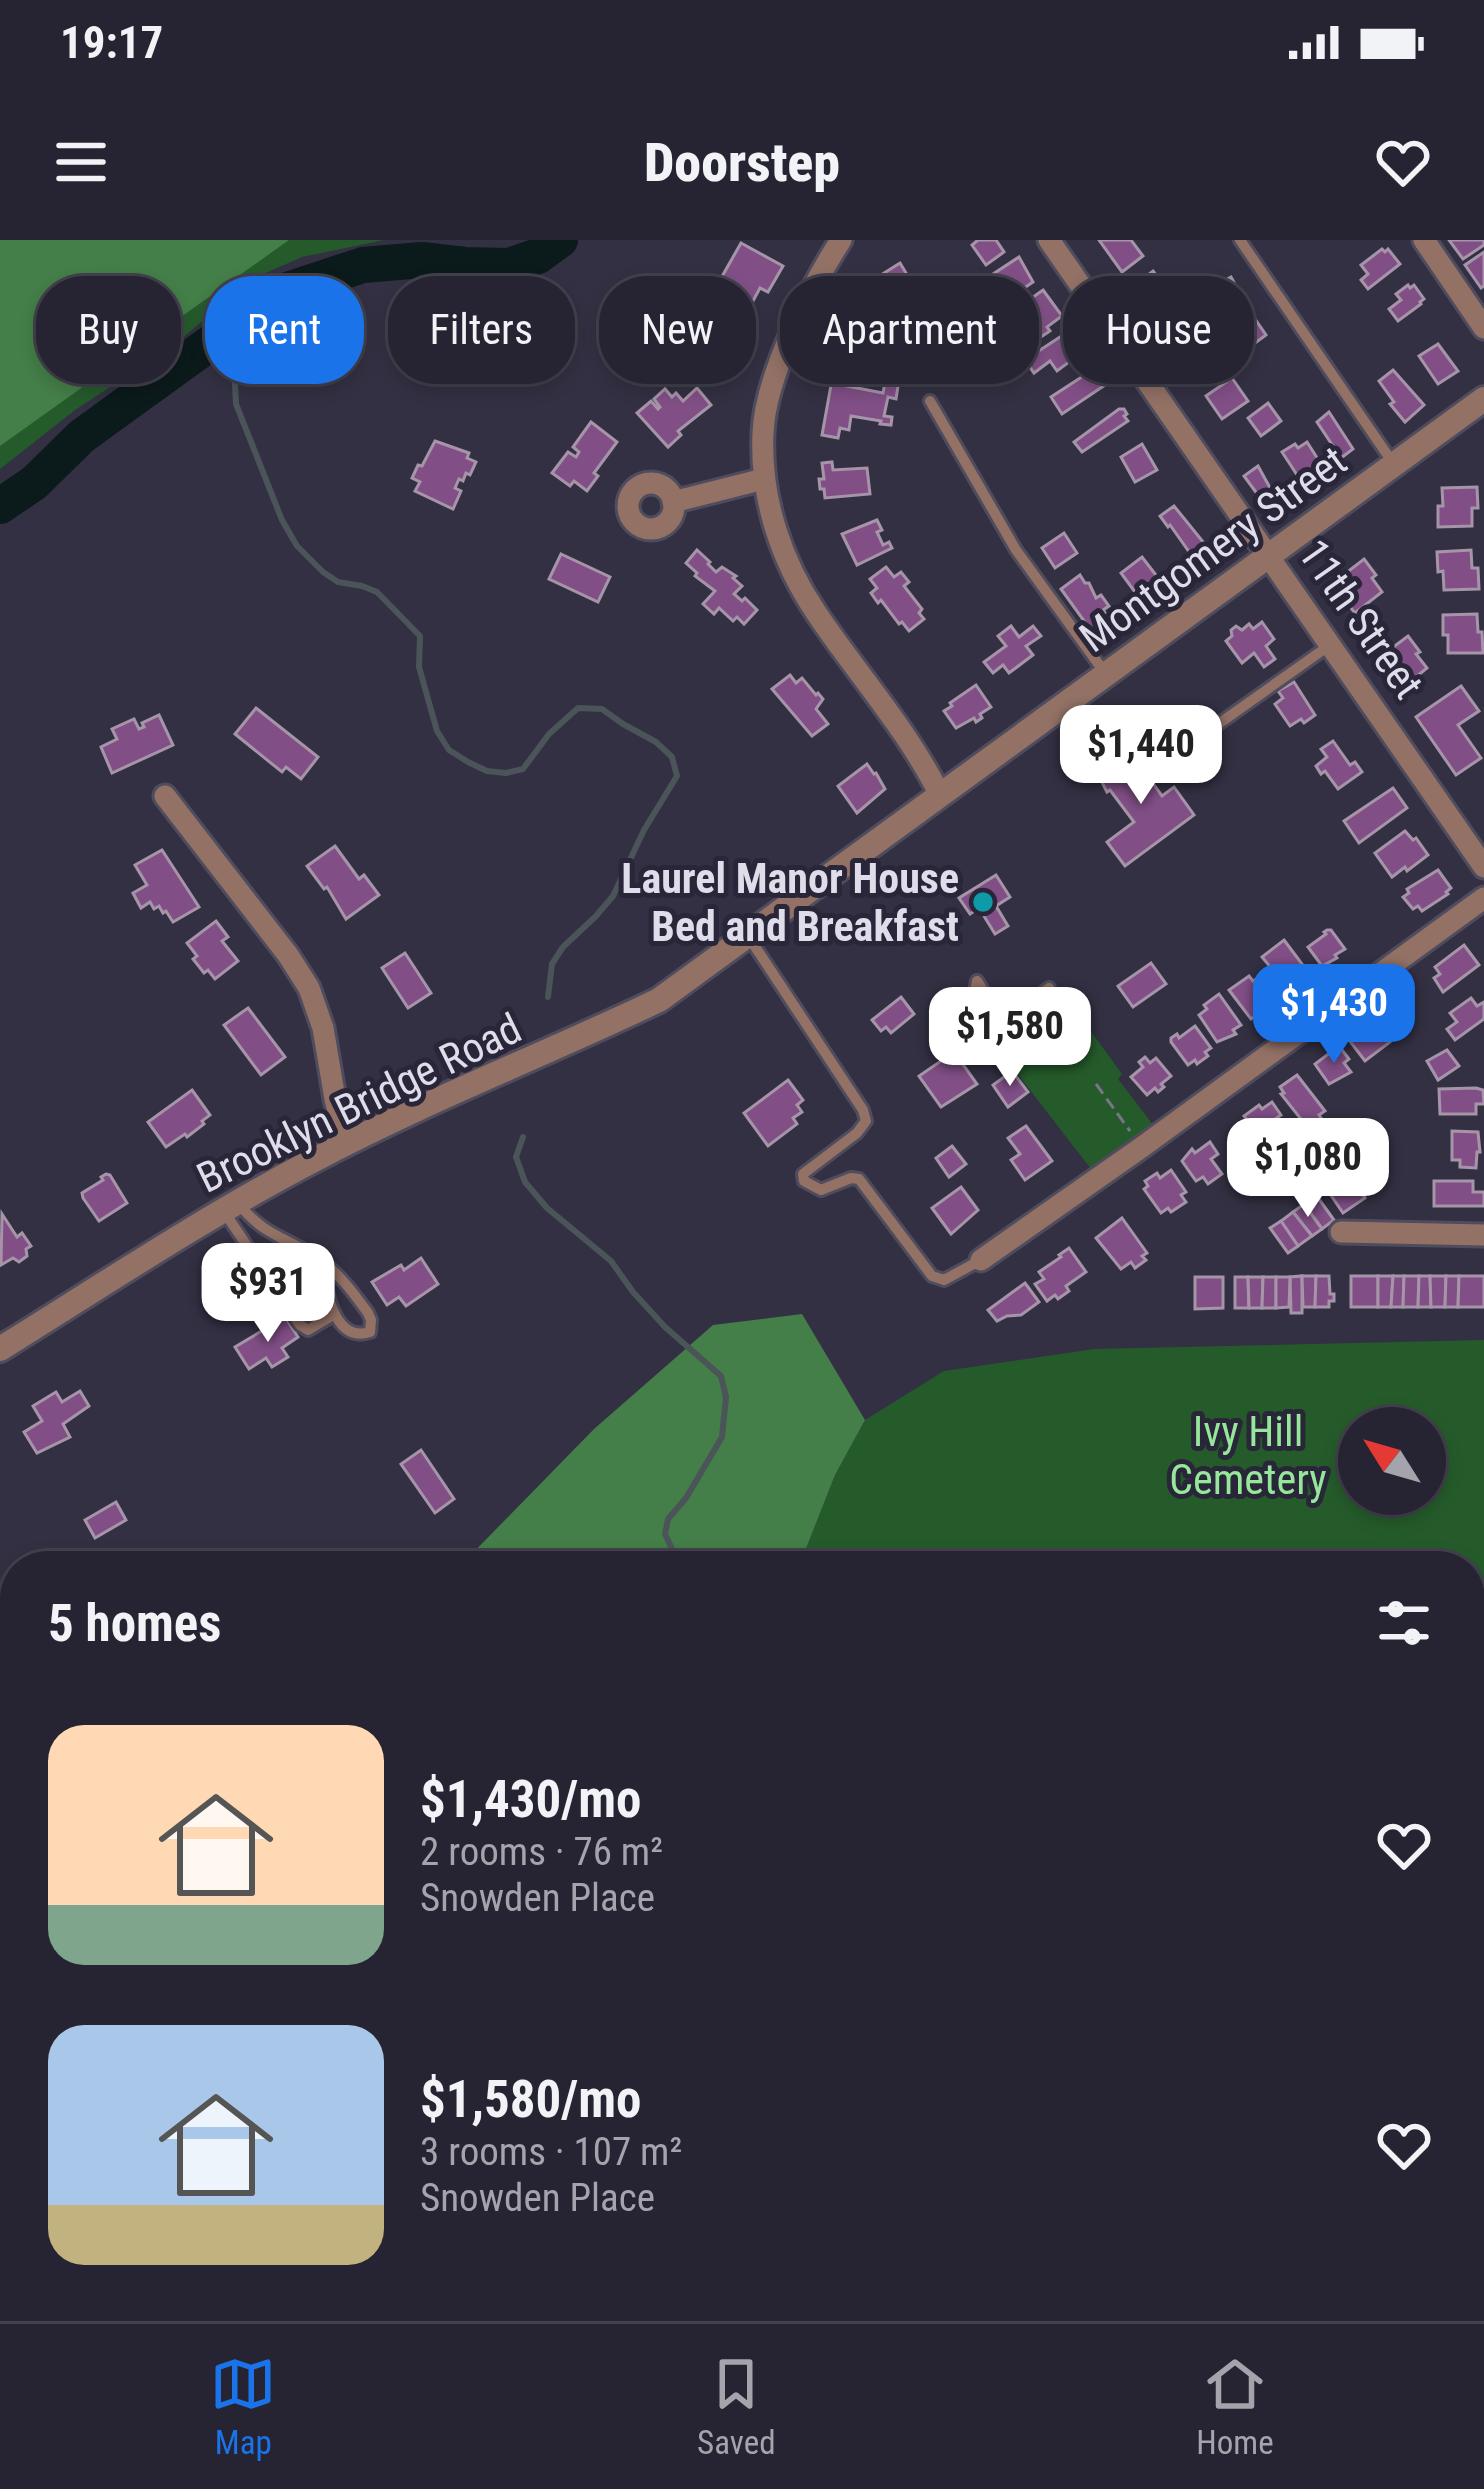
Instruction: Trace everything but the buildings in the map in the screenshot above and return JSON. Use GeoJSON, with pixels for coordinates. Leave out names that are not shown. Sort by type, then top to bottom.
{"type":"FeatureCollection","features":[{"type":"Feature","properties":{"kind":"street"},"geometry":{"type":"LineString","coordinates":[[841,240],[807,301],[771,387],[762,430],[764,479],[772,519],[797,582],[908,736],[940,795]]}},
{"type":"Feature","properties":{"kind":"street","name":"11th Street"},"geometry":{"type":"LineString","coordinates":[[1049,240],[1484,867]]}},
{"type":"Feature","properties":{"kind":"street"},"geometry":{"type":"LineString","coordinates":[[1424,240],[1484,328]]}},
{"type":"Feature","properties":{"kind":"street","name":"Montgomery Street"},"geometry":{"type":"LineString","coordinates":[[571,1042],[659,1000],[1484,399]]}},
{"type":"Feature","properties":{"kind":"street"},"geometry":{"type":"LineString","coordinates":[[673,502],[764,479]]}},
{"type":"Feature","properties":{"kind":"street"},"geometry":{"type":"LineString","coordinates":[[165,796],[309,988],[323,1028],[346,1144]]}},
{"type":"Feature","properties":{"kind":"street"},"geometry":{"type":"LineString","coordinates":[[981,1260],[1484,898]]}},
{"type":"Feature","properties":{"kind":"street","name":"Brooklyn Bridge Road"},"geometry":{"type":"LineString","coordinates":[[0,1349],[231,1207],[346,1144],[571,1042]]}},
{"type":"Feature","properties":{"kind":"street"},"geometry":{"type":"LineString","coordinates":[[1341,1232],[1484,1235]]}},
{"type":"Feature","properties":{"kind":"lane"},"geometry":{"type":"LineString","coordinates":[[1240,240],[1394,466]]}},
{"type":"Feature","properties":{"kind":"lane"},"geometry":{"type":"LineString","coordinates":[[930,401],[1016,550],[1106,675]]}},
{"type":"Feature","properties":{"kind":"lane"},"geometry":{"type":"LineString","coordinates":[[1176,754],[1330,644]]}},
{"type":"Feature","properties":{"kind":"lane"},"geometry":{"type":"LineString","coordinates":[[748,936],[866,1121],[803,1174],[804,1181],[821,1190],[859,1179],[932,1276],[944,1280],[981,1260]]}},
{"type":"Feature","properties":{"kind":"lane"},"geometry":{"type":"LineString","coordinates":[[995,1007],[1005,1011],[1024,1006],[1048,988]]}},
{"type":"Feature","properties":{"kind":"lane"},"geometry":{"type":"LineString","coordinates":[[231,1207],[322,1261],[368,1313],[372,1326],[367,1334],[350,1334],[338,1323],[322,1261]]}},
{"type":"Feature","properties":{"kind":"lane"},"geometry":{"type":"LineString","coordinates":[[231,1207],[303,1328],[314,1328],[335,1313]]}},
{"type":"Feature","properties":{"kind":"path"},"geometry":{"type":"LineString","coordinates":[[1096,1084],[1142,1147]]}},
{"type":"Feature","properties":{"kind":"green space"},"geometry":{"type":"Polygon","coordinates":[[[0,240],[384,240],[302,257],[259,276],[205,276],[205,319],[181,339],[181,276],[36,276],[36,384],[115,384],[0,469],[0,240]]]}},
{"type":"Feature","properties":{"kind":"green space"},"geometry":{"type":"Polygon","coordinates":[[[0,240],[289,240],[238,276],[205,276],[205,300],[181,317],[181,276],[36,276],[36,384],[87,384],[0,446],[0,240]]]}},
{"type":"Feature","properties":{"kind":"green space"},"geometry":{"type":"Polygon","coordinates":[[[1076,1011],[1122,1074],[1118,1079],[1160,1134],[1098,1178],[1009,1063],[1076,1011]]]}},
{"type":"Feature","properties":{"kind":"green space"},"geometry":{"type":"Polygon","coordinates":[[[802,1314],[865,1420],[835,1475],[805,1551],[475,1551],[594,1429],[713,1325],[802,1314]]]}},
{"type":"Feature","properties":{"kind":"green space","name":"Ivy Hill Cemetery"},"geometry":{"type":"Polygon","coordinates":[[[1484,1340],[1484,1551],[805,1551],[835,1475],[865,1420],[944,1371],[1094,1349],[1484,1340]]]}},
{"type":"Feature","properties":{"kind":"waterway"},"geometry":{"type":"LineString","coordinates":[[0,506],[34,483],[82,436],[281,292],[363,265],[422,260],[509,266],[538,256],[560,240]]}},
{"type":"Feature","properties":{"kind":"waterway"},"geometry":{"type":"LineString","coordinates":[[235,384],[236,404],[297,546],[338,582],[377,592],[420,636],[419,667],[437,731],[449,750],[487,771],[523,769],[549,734],[578,708],[602,709],[672,757],[677,776],[644,830],[613,896],[552,964],[548,997]]}},
{"type":"Feature","properties":{"kind":"waterway"},"geometry":{"type":"LineString","coordinates":[[523,1137],[516,1157],[525,1182],[547,1208],[611,1261],[665,1327],[721,1376],[726,1397],[722,1437],[668,1519],[665,1534],[673,1551]]}},
{"type":"Feature","properties":{"kind":"place","name":"Laurel Manor House Bed and Breakfast"},"geometry":{"type":"Point","coordinates":[983,902]}}]}
